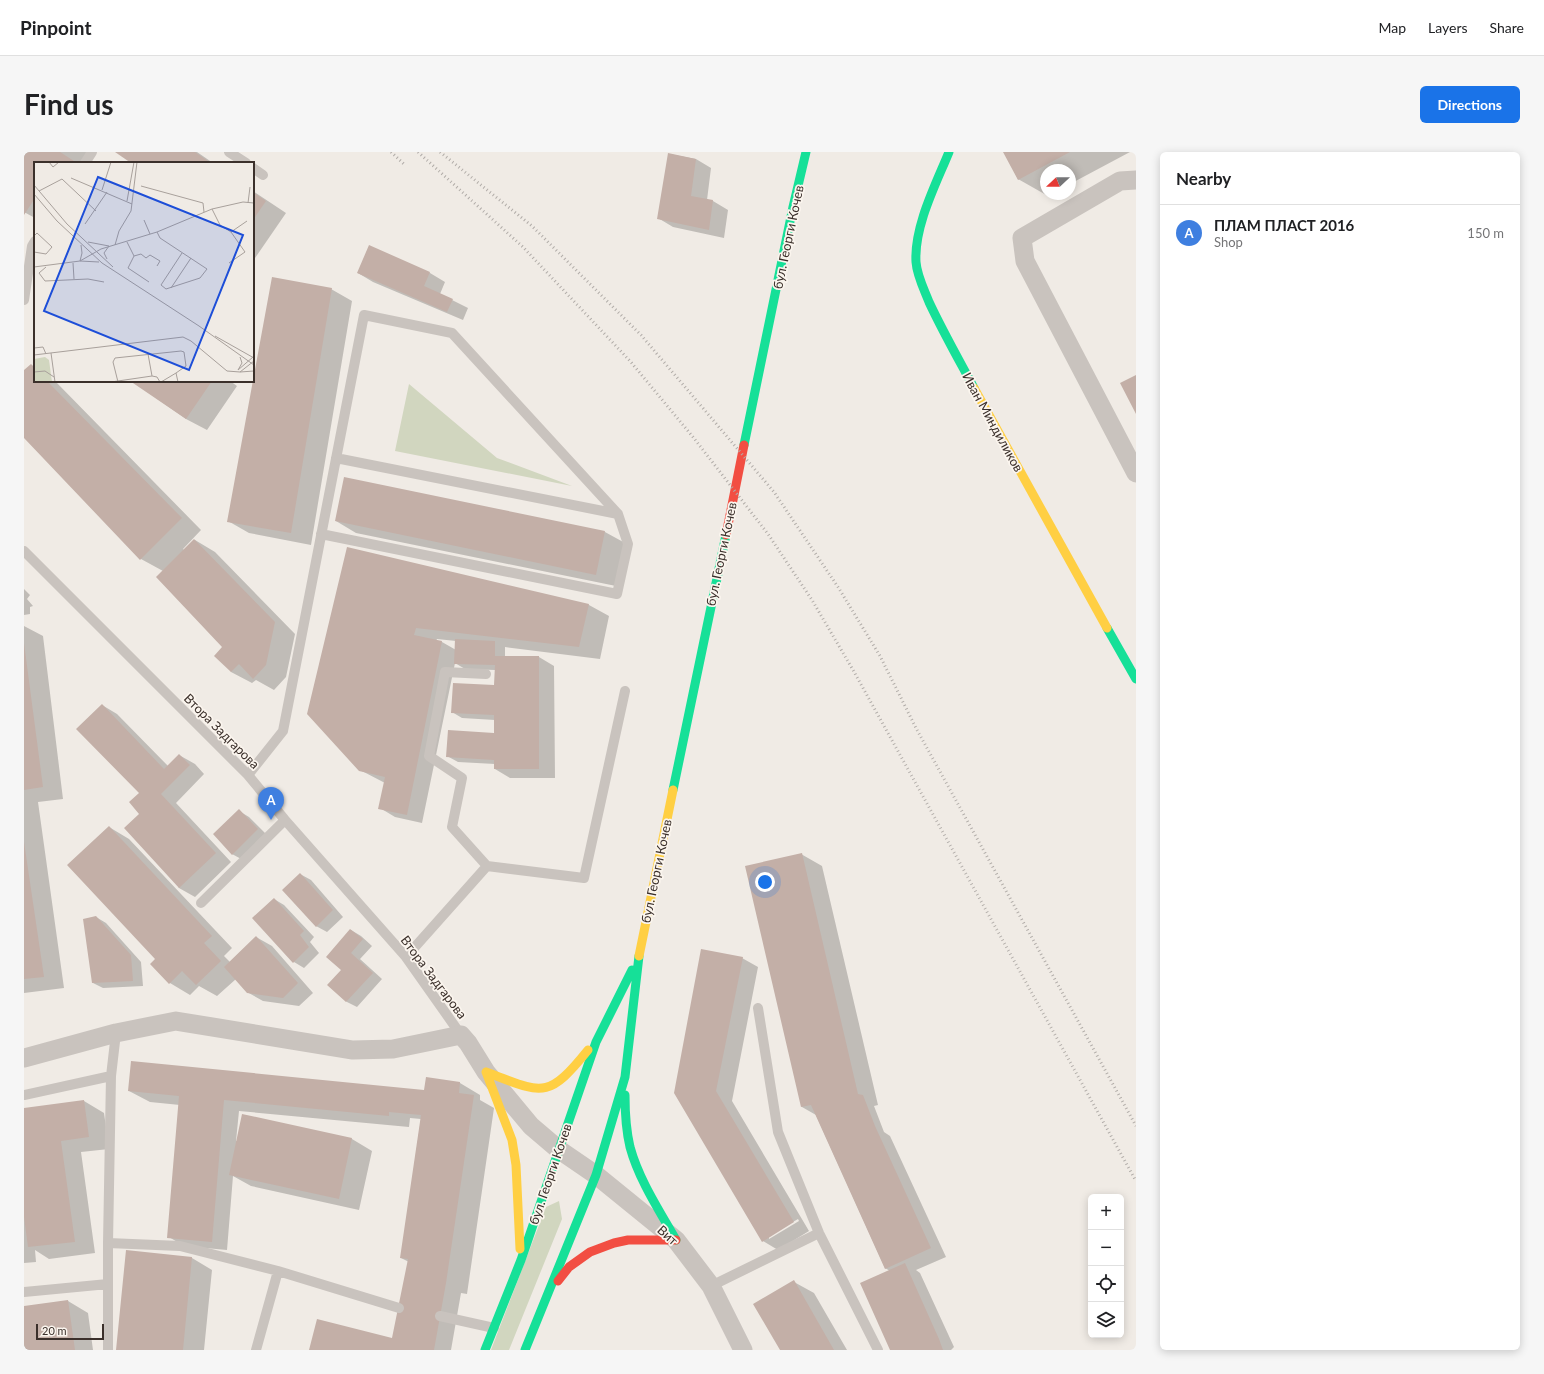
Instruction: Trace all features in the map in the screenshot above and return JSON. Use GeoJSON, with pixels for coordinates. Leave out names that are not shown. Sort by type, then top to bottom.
{"type":"FeatureCollection","features":[{"type":"Feature","properties":{"kind":"main road","name":"бул. Георги Кочев"},"geometry":{"type":"LineString","coordinates":[[525,1350],[596,1175],[625,1077],[639,956],[695,678],[793,207],[806,152]]}},
{"type":"Feature","properties":{"kind":"main road","name":"Иван Миндиликов"},"geometry":{"type":"LineString","coordinates":[[949,152],[923,218],[918,238],[916,262],[921,283],[942,330],[1136,679]]}},
{"type":"Feature","properties":{"kind":"main road","name":"бул. Георги Кочев"},"geometry":{"type":"LineString","coordinates":[[485,1350],[521,1260],[596,1042],[639,956]]}},
{"type":"Feature","properties":{"kind":"main road"},"geometry":{"type":"LineString","coordinates":[[486,1072],[531,1089],[549,1088],[565,1076],[596,1042]]}},
{"type":"Feature","properties":{"kind":"main road"},"geometry":{"type":"LineString","coordinates":[[486,1072],[512,1140],[516,1164],[521,1260]]}},
{"type":"Feature","properties":{"kind":"main road"},"geometry":{"type":"LineString","coordinates":[[547,1297],[569,1266],[590,1252],[614,1243],[628,1240],[676,1240],[638,1171],[630,1146],[625,1116],[625,1077]]}},
{"type":"Feature","properties":{"kind":"street"},"geometry":{"type":"LineString","coordinates":[[1136,180],[1120,181],[1022,238],[1025,261],[1136,473]]}},
{"type":"Feature","properties":{"kind":"street"},"geometry":{"type":"LineString","coordinates":[[24,1058],[116,1033],[176,1021],[353,1050],[393,1049],[461,1035]]}},
{"type":"Feature","properties":{"kind":"street","name":"Вит"},"geometry":{"type":"LineString","coordinates":[[461,1035],[486,1072],[531,1126],[558,1150],[596,1175],[676,1240],[711,1286],[743,1350]]}},
{"type":"Feature","properties":{"kind":"lane"},"geometry":{"type":"LineString","coordinates":[[86,162],[92,152]]}},
{"type":"Feature","properties":{"kind":"lane"},"geometry":{"type":"LineString","coordinates":[[229,152],[244,162]]}},
{"type":"Feature","properties":{"kind":"lane"},"geometry":{"type":"LineString","coordinates":[[254,169],[264,175]]}},
{"type":"Feature","properties":{"kind":"lane"},"geometry":{"type":"LineString","coordinates":[[24,300],[30,243]]}},
{"type":"Feature","properties":{"kind":"lane"},"geometry":{"type":"LineString","coordinates":[[248,775],[283,731],[321,534],[364,315],[452,333],[618,514],[628,544],[617,594],[321,534]]}},
{"type":"Feature","properties":{"kind":"lane"},"geometry":{"type":"LineString","coordinates":[[336,458],[618,514]]}},
{"type":"Feature","properties":{"kind":"lane","name":"Втора Задгарова"},"geometry":{"type":"LineString","coordinates":[[24,551],[248,775],[285,820],[406,957],[461,1035]]}},
{"type":"Feature","properties":{"kind":"lane"},"geometry":{"type":"LineString","coordinates":[[486,674],[445,672],[429,756],[462,778],[452,827],[487,866],[584,878],[625,691]]}},
{"type":"Feature","properties":{"kind":"lane"},"geometry":{"type":"LineString","coordinates":[[201,903],[285,820]]}},
{"type":"Feature","properties":{"kind":"lane"},"geometry":{"type":"LineString","coordinates":[[406,957],[487,866]]}},
{"type":"Feature","properties":{"kind":"lane"},"geometry":{"type":"LineString","coordinates":[[758,1008],[778,1132],[819,1233],[878,1350]]}},
{"type":"Feature","properties":{"kind":"lane"},"geometry":{"type":"LineString","coordinates":[[108,1350],[111,1076],[116,1033]]}},
{"type":"Feature","properties":{"kind":"lane"},"geometry":{"type":"LineString","coordinates":[[24,1095],[111,1076]]}},
{"type":"Feature","properties":{"kind":"lane"},"geometry":{"type":"LineString","coordinates":[[711,1286],[819,1233]]}},
{"type":"Feature","properties":{"kind":"lane"},"geometry":{"type":"LineString","coordinates":[[108,1243],[180,1246],[278,1271],[399,1308]]}},
{"type":"Feature","properties":{"kind":"lane"},"geometry":{"type":"LineString","coordinates":[[256,1350],[278,1271]]}},
{"type":"Feature","properties":{"kind":"lane"},"geometry":{"type":"LineString","coordinates":[[24,1292],[108,1284]]}},
{"type":"Feature","properties":{"kind":"lane"},"geometry":{"type":"LineString","coordinates":[[440,1316],[494,1328]]}},
{"type":"Feature","properties":{"kind":"green space"},"geometry":{"type":"Polygon","coordinates":[[[409,384],[497,458],[572,486],[395,451],[409,384]]]}},
{"type":"Feature","properties":{"kind":"green space"},"geometry":{"type":"Polygon","coordinates":[[[559,1201],[562,1219],[509,1350],[491,1350],[546,1207],[559,1201]]]}},
{"type":"Feature","properties":{"kind":"building"},"geometry":{"type":"Polygon","coordinates":[[[24,152],[60,152],[75,162],[34,162],[34,200],[24,215],[24,152]]]}},
{"type":"Feature","properties":{"kind":"building"},"geometry":{"type":"Polygon","coordinates":[[[115,152],[195,152],[210,162],[130,162],[115,152]]]}},
{"type":"Feature","properties":{"kind":"building"},"geometry":{"type":"Polygon","coordinates":[[[1003,152],[1070,152],[1048,164],[1040,164],[1040,168],[1018,180],[1003,152]]]}},
{"type":"Feature","properties":{"kind":"building"},"geometry":{"type":"Polygon","coordinates":[[[668,153],[696,159],[691,196],[713,200],[709,230],[657,219],[668,153]]]}},
{"type":"Feature","properties":{"kind":"building"},"geometry":{"type":"Polygon","coordinates":[[[254,193],[266,201],[254,219],[254,193]]]}},
{"type":"Feature","properties":{"kind":"building"},"geometry":{"type":"Polygon","coordinates":[[[369,245],[430,272],[424,286],[453,299],[447,312],[357,273],[369,245]]]}},
{"type":"Feature","properties":{"kind":"building"},"geometry":{"type":"Polygon","coordinates":[[[272,277],[332,288],[291,533],[227,522],[253,382],[254,382],[272,277]]]}},
{"type":"Feature","properties":{"kind":"building"},"geometry":{"type":"Polygon","coordinates":[[[31,364],[34,367],[34,382],[48,382],[182,518],[140,560],[24,438],[24,370],[31,364]]]}},
{"type":"Feature","properties":{"kind":"building"},"geometry":{"type":"Polygon","coordinates":[[[1136,375],[1136,414],[1120,383],[1136,375]]]}},
{"type":"Feature","properties":{"kind":"building"},"geometry":{"type":"Polygon","coordinates":[[[131,382],[211,382],[186,419],[131,382]]]}},
{"type":"Feature","properties":{"kind":"building"},"geometry":{"type":"Polygon","coordinates":[[[344,477],[605,531],[596,575],[335,521],[344,477]]]}},
{"type":"Feature","properties":{"kind":"building"},"geometry":{"type":"Polygon","coordinates":[[[194,539],[275,622],[266,665],[253,679],[239,664],[231,672],[214,656],[222,647],[156,577],[194,539]]]}},
{"type":"Feature","properties":{"kind":"building"},"geometry":{"type":"Polygon","coordinates":[[[347,547],[589,604],[579,647],[416,628],[414,635],[442,641],[407,815],[378,809],[385,777],[359,771],[307,714],[347,547]]]}},
{"type":"Feature","properties":{"kind":"building"},"geometry":{"type":"Polygon","coordinates":[[[455,639],[495,641],[495,656],[539,656],[539,769],[494,769],[494,760],[446,757],[448,730],[494,733],[494,715],[451,713],[453,683],[494,685],[495,665],[454,664],[455,639]]]}},
{"type":"Feature","properties":{"kind":"building"},"geometry":{"type":"Polygon","coordinates":[[[24,643],[43,787],[24,790],[24,643]]]}},
{"type":"Feature","properties":{"kind":"building"},"geometry":{"type":"Polygon","coordinates":[[[102,704],[164,769],[179,754],[190,765],[161,794],[216,853],[179,888],[124,828],[139,814],[129,802],[139,793],[76,729],[102,704]]]}},
{"type":"Feature","properties":{"kind":"building"},"geometry":{"type":"Polygon","coordinates":[[[239,809],[258,829],[232,855],[213,834],[239,809]]]}},
{"type":"Feature","properties":{"kind":"building"},"geometry":{"type":"Polygon","coordinates":[[[109,826],[212,936],[204,943],[221,961],[196,985],[182,971],[169,984],[150,964],[155,959],[67,865],[109,826]]]}},
{"type":"Feature","properties":{"kind":"building"},"geometry":{"type":"Polygon","coordinates":[[[24,842],[44,977],[24,979],[24,842]]]}},
{"type":"Feature","properties":{"kind":"building"},"geometry":{"type":"Polygon","coordinates":[[[802,853],[858,1094],[863,1095],[875,1126],[931,1248],[885,1269],[811,1105],[801,1107],[745,866],[802,853]]]}},
{"type":"Feature","properties":{"kind":"building"},"geometry":{"type":"Polygon","coordinates":[[[300,873],[333,910],[316,927],[282,890],[300,873]]]}},
{"type":"Feature","properties":{"kind":"building"},"geometry":{"type":"Polygon","coordinates":[[[274,898],[304,931],[300,935],[309,947],[293,963],[252,918],[274,898]]]}},
{"type":"Feature","properties":{"kind":"building"},"geometry":{"type":"Polygon","coordinates":[[[96,916],[131,955],[133,981],[92,983],[83,919],[96,916]]]}},
{"type":"Feature","properties":{"kind":"building"},"geometry":{"type":"Polygon","coordinates":[[[350,929],[363,939],[351,953],[373,973],[346,1002],[327,985],[341,970],[326,957],[350,929]]]}},
{"type":"Feature","properties":{"kind":"building"},"geometry":{"type":"Polygon","coordinates":[[[256,936],[298,983],[283,998],[247,993],[224,967],[256,936]]]}},
{"type":"Feature","properties":{"kind":"building"},"geometry":{"type":"Polygon","coordinates":[[[701,949],[743,957],[716,1091],[794,1222],[762,1242],[674,1093],[701,949]]]}},
{"type":"Feature","properties":{"kind":"building"},"geometry":{"type":"Polygon","coordinates":[[[131,1061],[424,1090],[426,1077],[460,1082],[459,1093],[474,1095],[446,1283],[434,1350],[309,1350],[317,1319],[392,1338],[408,1259],[400,1258],[421,1115],[389,1112],[389,1116],[224,1100],[212,1242],[167,1238],[179,1096],[128,1091],[131,1061]]]}},
{"type":"Feature","properties":{"kind":"building"},"geometry":{"type":"Polygon","coordinates":[[[84,1100],[89,1137],[61,1141],[75,1242],[28,1247],[24,1217],[24,1108],[84,1100]]]}},
{"type":"Feature","properties":{"kind":"building"},"geometry":{"type":"Polygon","coordinates":[[[242,1114],[352,1138],[339,1199],[229,1175],[242,1114]]]}},
{"type":"Feature","properties":{"kind":"building"},"geometry":{"type":"Polygon","coordinates":[[[126,1250],[192,1257],[183,1350],[116,1350],[126,1250]]]}},
{"type":"Feature","properties":{"kind":"building"},"geometry":{"type":"Polygon","coordinates":[[[905,1263],[943,1350],[890,1350],[860,1283],[905,1263]]]}},
{"type":"Feature","properties":{"kind":"building"},"geometry":{"type":"Polygon","coordinates":[[[794,1280],[834,1350],[780,1350],[753,1304],[794,1280]]]}},
{"type":"Feature","properties":{"kind":"building"},"geometry":{"type":"Polygon","coordinates":[[[68,1300],[75,1350],[24,1350],[24,1306],[68,1300]]]}},
{"type":"Feature","properties":{"kind":"railway"},"geometry":{"type":"LineString","coordinates":[[391,152],[405,165]]}},
{"type":"Feature","properties":{"kind":"railway"},"geometry":{"type":"LineString","coordinates":[[418,152],[523,247],[630,361],[693,437],[768,534],[812,600],[853,670],[1136,1181]]}},
{"type":"Feature","properties":{"kind":"railway"},"geometry":{"type":"LineString","coordinates":[[440,152],[532,226],[641,335],[774,492],[838,587],[880,656],[917,730],[1136,1126]]}},
{"type":"Feature","properties":{"kind":"traffic: fast"},"geometry":{"type":"LineString","coordinates":[[744,445],[793,207],[806,152]]}},
{"type":"Feature","properties":{"kind":"traffic: fast"},"geometry":{"type":"LineString","coordinates":[[949,152],[932,191],[922,220],[918,234],[916,262],[919,277],[929,302],[974,388]]}},
{"type":"Feature","properties":{"kind":"traffic: fast"},"geometry":{"type":"LineString","coordinates":[[673,790],[726,535]]}},
{"type":"Feature","properties":{"kind":"traffic: fast"},"geometry":{"type":"LineString","coordinates":[[1107,628],[1136,679]]}},
{"type":"Feature","properties":{"kind":"traffic: fast"},"geometry":{"type":"LineString","coordinates":[[525,1350],[596,1175],[625,1077],[639,956]]}},
{"type":"Feature","properties":{"kind":"traffic: fast"},"geometry":{"type":"LineString","coordinates":[[485,1350],[521,1260],[596,1042],[632,970]]}},
{"type":"Feature","properties":{"kind":"traffic: fast"},"geometry":{"type":"LineString","coordinates":[[625,1095],[628,1134],[634,1159],[650,1195],[676,1240]]}},
{"type":"Feature","properties":{"kind":"traffic: slow"},"geometry":{"type":"LineString","coordinates":[[974,388],[1107,628]]}},
{"type":"Feature","properties":{"kind":"traffic: slow"},"geometry":{"type":"LineString","coordinates":[[639,956],[673,790]]}},
{"type":"Feature","properties":{"kind":"traffic: slow"},"geometry":{"type":"LineString","coordinates":[[486,1072],[520,1085],[532,1088],[543,1088],[552,1085],[563,1078],[588,1050]]}},
{"type":"Feature","properties":{"kind":"traffic: slow"},"geometry":{"type":"LineString","coordinates":[[486,1072],[512,1140],[516,1165],[520,1249]]}},
{"type":"Feature","properties":{"kind":"traffic: jam"},"geometry":{"type":"LineString","coordinates":[[726,535],[744,445]]}},
{"type":"Feature","properties":{"kind":"traffic: jam"},"geometry":{"type":"LineString","coordinates":[[558,1281],[569,1267],[590,1252],[614,1243],[628,1240],[676,1240]]}},
{"type":"Feature","properties":{"kind":"place","name":"ПЛАМ ПЛАСТ 2016"},"geometry":{"type":"Point","coordinates":[271,820]}}]}
